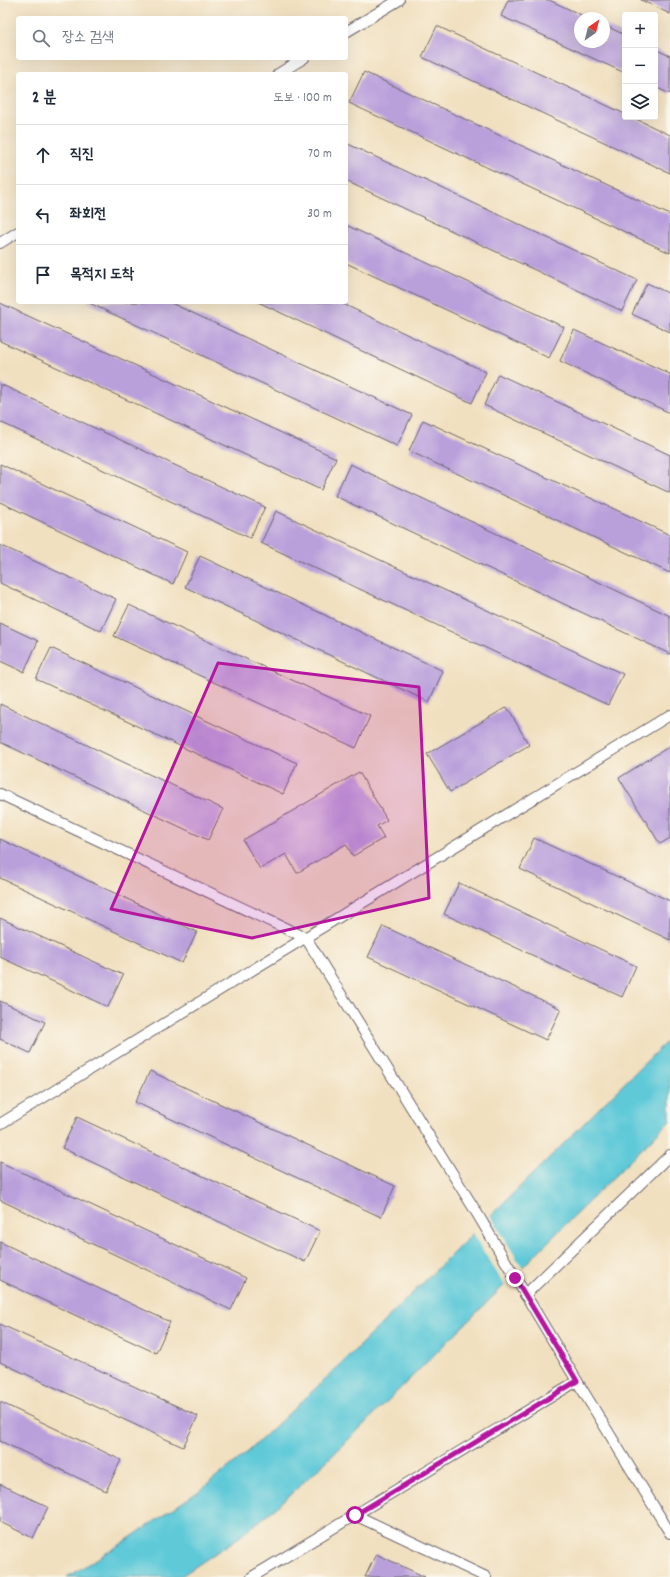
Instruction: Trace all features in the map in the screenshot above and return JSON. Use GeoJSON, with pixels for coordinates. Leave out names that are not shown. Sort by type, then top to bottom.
{"type":"FeatureCollection","features":[{"type":"Feature","properties":{"kind":"lane"},"geometry":{"type":"LineString","coordinates":[[348,31],[399,0]]}},
{"type":"Feature","properties":{"kind":"lane"},"geometry":{"type":"LineString","coordinates":[[281,72],[301,60]]}},
{"type":"Feature","properties":{"kind":"lane"},"geometry":{"type":"LineString","coordinates":[[0,243],[16,233]]}},
{"type":"Feature","properties":{"kind":"lane"},"geometry":{"type":"LineString","coordinates":[[0,1124],[670,715]]}},
{"type":"Feature","properties":{"kind":"lane"},"geometry":{"type":"LineString","coordinates":[[0,794],[306,938],[475,1210],[670,1533]]}},
{"type":"Feature","properties":{"kind":"lane"},"geometry":{"type":"LineString","coordinates":[[525,1295],[670,1155]]}},
{"type":"Feature","properties":{"kind":"lane"},"geometry":{"type":"LineString","coordinates":[[252,1577],[577,1381]]}},
{"type":"Feature","properties":{"kind":"lane"},"geometry":{"type":"LineString","coordinates":[[355,1515],[486,1577]]}},
{"type":"Feature","properties":{"kind":"highlighted area"},"geometry":{"type":"Polygon","coordinates":[[[218,663],[419,687],[429,898],[252,938],[111,909],[218,663]]]}},
{"type":"Feature","properties":{"kind":"water"},"geometry":{"type":"Polygon","coordinates":[[[670,1038],[670,1121],[333,1455],[277,1507],[238,1538],[180,1577],[67,1577],[121,1544],[202,1489],[249,1451],[337,1368],[670,1038]]]}},
{"type":"Feature","properties":{"kind":"pier"},"geometry":{"type":"Polygon","coordinates":[[[489,1213],[523,1269],[505,1286],[471,1231],[489,1213]]]}},
{"type":"Feature","properties":{"kind":"building"},"geometry":{"type":"Polygon","coordinates":[[[508,0],[549,0],[575,12],[574,48],[610,48],[610,28],[622,34],[622,72],[501,16],[508,0]]]}},
{"type":"Feature","properties":{"kind":"building"},"geometry":{"type":"Polygon","coordinates":[[[641,0],[670,0],[670,14],[641,0]]]}},
{"type":"Feature","properties":{"kind":"building"},"geometry":{"type":"Polygon","coordinates":[[[437,26],[622,113],[622,120],[638,120],[670,135],[670,173],[422,57],[437,26]]]}},
{"type":"Feature","properties":{"kind":"building"},"geometry":{"type":"Polygon","coordinates":[[[658,50],[670,56],[670,94],[658,88],[658,50]]]}},
{"type":"Feature","properties":{"kind":"building"},"geometry":{"type":"Polygon","coordinates":[[[364,72],[670,215],[670,253],[349,103],[364,72]]]}},
{"type":"Feature","properties":{"kind":"building"},"geometry":{"type":"Polygon","coordinates":[[[348,144],[637,280],[622,311],[348,182],[348,144]]]}},
{"type":"Feature","properties":{"kind":"building"},"geometry":{"type":"Polygon","coordinates":[[[348,226],[564,327],[549,358],[348,264],[348,226]]]}},
{"type":"Feature","properties":{"kind":"building"},"geometry":{"type":"Polygon","coordinates":[[[647,283],[670,294],[670,332],[632,314],[647,283]]]}},
{"type":"Feature","properties":{"kind":"building"},"geometry":{"type":"Polygon","coordinates":[[[0,303],[336,458],[321,490],[0,341],[0,303]]]}},
{"type":"Feature","properties":{"kind":"building"},"geometry":{"type":"Polygon","coordinates":[[[91,304],[173,304],[412,415],[397,446],[91,304]]]}},
{"type":"Feature","properties":{"kind":"building"},"geometry":{"type":"Polygon","coordinates":[[[262,304],[343,304],[486,372],[472,403],[262,304]]]}},
{"type":"Feature","properties":{"kind":"building"},"geometry":{"type":"Polygon","coordinates":[[[574,330],[670,374],[670,413],[560,361],[574,330]]]}},
{"type":"Feature","properties":{"kind":"building"},"geometry":{"type":"Polygon","coordinates":[[[498,374],[670,455],[670,493],[484,405],[498,374]]]}},
{"type":"Feature","properties":{"kind":"building"},"geometry":{"type":"Polygon","coordinates":[[[0,384],[265,507],[250,538],[0,422],[0,384]]]}},
{"type":"Feature","properties":{"kind":"building"},"geometry":{"type":"Polygon","coordinates":[[[423,420],[670,535],[670,573],[409,451],[423,420]]]}},
{"type":"Feature","properties":{"kind":"building"},"geometry":{"type":"Polygon","coordinates":[[[0,464],[187,552],[173,584],[0,502],[0,464]]]}},
{"type":"Feature","properties":{"kind":"building"},"geometry":{"type":"Polygon","coordinates":[[[350,464],[670,616],[670,654],[335,496],[350,464]]]}},
{"type":"Feature","properties":{"kind":"building"},"geometry":{"type":"Polygon","coordinates":[[[276,511],[623,674],[608,705],[261,543],[276,511]]]}},
{"type":"Feature","properties":{"kind":"building"},"geometry":{"type":"Polygon","coordinates":[[[0,545],[116,599],[101,631],[0,583],[0,545]]]}},
{"type":"Feature","properties":{"kind":"building"},"geometry":{"type":"Polygon","coordinates":[[[200,556],[443,671],[429,702],[185,587],[200,556]]]}},
{"type":"Feature","properties":{"kind":"building"},"geometry":{"type":"Polygon","coordinates":[[[129,605],[370,716],[356,748],[114,636],[129,605]]]}},
{"type":"Feature","properties":{"kind":"building"},"geometry":{"type":"Polygon","coordinates":[[[0,623],[38,641],[24,672],[0,661],[0,623]]]}},
{"type":"Feature","properties":{"kind":"building"},"geometry":{"type":"Polygon","coordinates":[[[51,648],[297,763],[283,794],[36,679],[51,648]]]}},
{"type":"Feature","properties":{"kind":"building"},"geometry":{"type":"Polygon","coordinates":[[[0,704],[223,809],[208,840],[0,742],[0,704]]]}},
{"type":"Feature","properties":{"kind":"building"},"geometry":{"type":"Polygon","coordinates":[[[507,707],[529,745],[450,792],[427,754],[507,707]]]}},
{"type":"Feature","properties":{"kind":"building"},"geometry":{"type":"Polygon","coordinates":[[[670,746],[670,838],[660,844],[619,778],[670,746]]]}},
{"type":"Feature","properties":{"kind":"building"},"geometry":{"type":"Polygon","coordinates":[[[359,772],[387,820],[377,826],[384,838],[353,856],[346,844],[297,873],[286,854],[260,869],[243,840],[359,772]]]}},
{"type":"Feature","properties":{"kind":"building"},"geometry":{"type":"Polygon","coordinates":[[[534,838],[670,901],[670,940],[520,869],[534,838]]]}},
{"type":"Feature","properties":{"kind":"building"},"geometry":{"type":"Polygon","coordinates":[[[0,839],[197,932],[182,963],[0,878],[0,839]]]}},
{"type":"Feature","properties":{"kind":"building"},"geometry":{"type":"Polygon","coordinates":[[[459,883],[636,966],[622,997],[444,914],[459,883]]]}},
{"type":"Feature","properties":{"kind":"building"},"geometry":{"type":"Polygon","coordinates":[[[0,918],[123,975],[108,1007],[0,957],[0,918]]]}},
{"type":"Feature","properties":{"kind":"building"},"geometry":{"type":"Polygon","coordinates":[[[383,926],[561,1009],[546,1040],[368,957],[383,926]]]}},
{"type":"Feature","properties":{"kind":"building"},"geometry":{"type":"Polygon","coordinates":[[[0,1001],[45,1022],[30,1053],[0,1039],[0,1001]]]}},
{"type":"Feature","properties":{"kind":"building"},"geometry":{"type":"Polygon","coordinates":[[[150,1071],[395,1186],[381,1217],[135,1102],[150,1071]]]}},
{"type":"Feature","properties":{"kind":"building"},"geometry":{"type":"Polygon","coordinates":[[[77,1117],[320,1231],[305,1262],[62,1148],[77,1117]]]}},
{"type":"Feature","properties":{"kind":"building"},"geometry":{"type":"Polygon","coordinates":[[[0,1162],[246,1278],[231,1310],[0,1200],[0,1162]]]}},
{"type":"Feature","properties":{"kind":"building"},"geometry":{"type":"Polygon","coordinates":[[[0,1242],[170,1322],[156,1353],[0,1280],[0,1242]]]}},
{"type":"Feature","properties":{"kind":"building"},"geometry":{"type":"Polygon","coordinates":[[[0,1324],[198,1416],[183,1447],[0,1362],[0,1324]]]}},
{"type":"Feature","properties":{"kind":"building"},"geometry":{"type":"Polygon","coordinates":[[[0,1402],[121,1460],[106,1491],[0,1441],[0,1402]]]}},
{"type":"Feature","properties":{"kind":"building"},"geometry":{"type":"Polygon","coordinates":[[[0,1484],[48,1507],[33,1538],[0,1522],[0,1484]]]}},
{"type":"Feature","properties":{"kind":"building"},"geometry":{"type":"Polygon","coordinates":[[[376,1554],[425,1577],[365,1577],[376,1554]]]}},
{"type":"Feature","properties":{"kind":"route"},"geometry":{"type":"LineString","coordinates":[[355,1515],[577,1381],[515,1278]]}}]}
